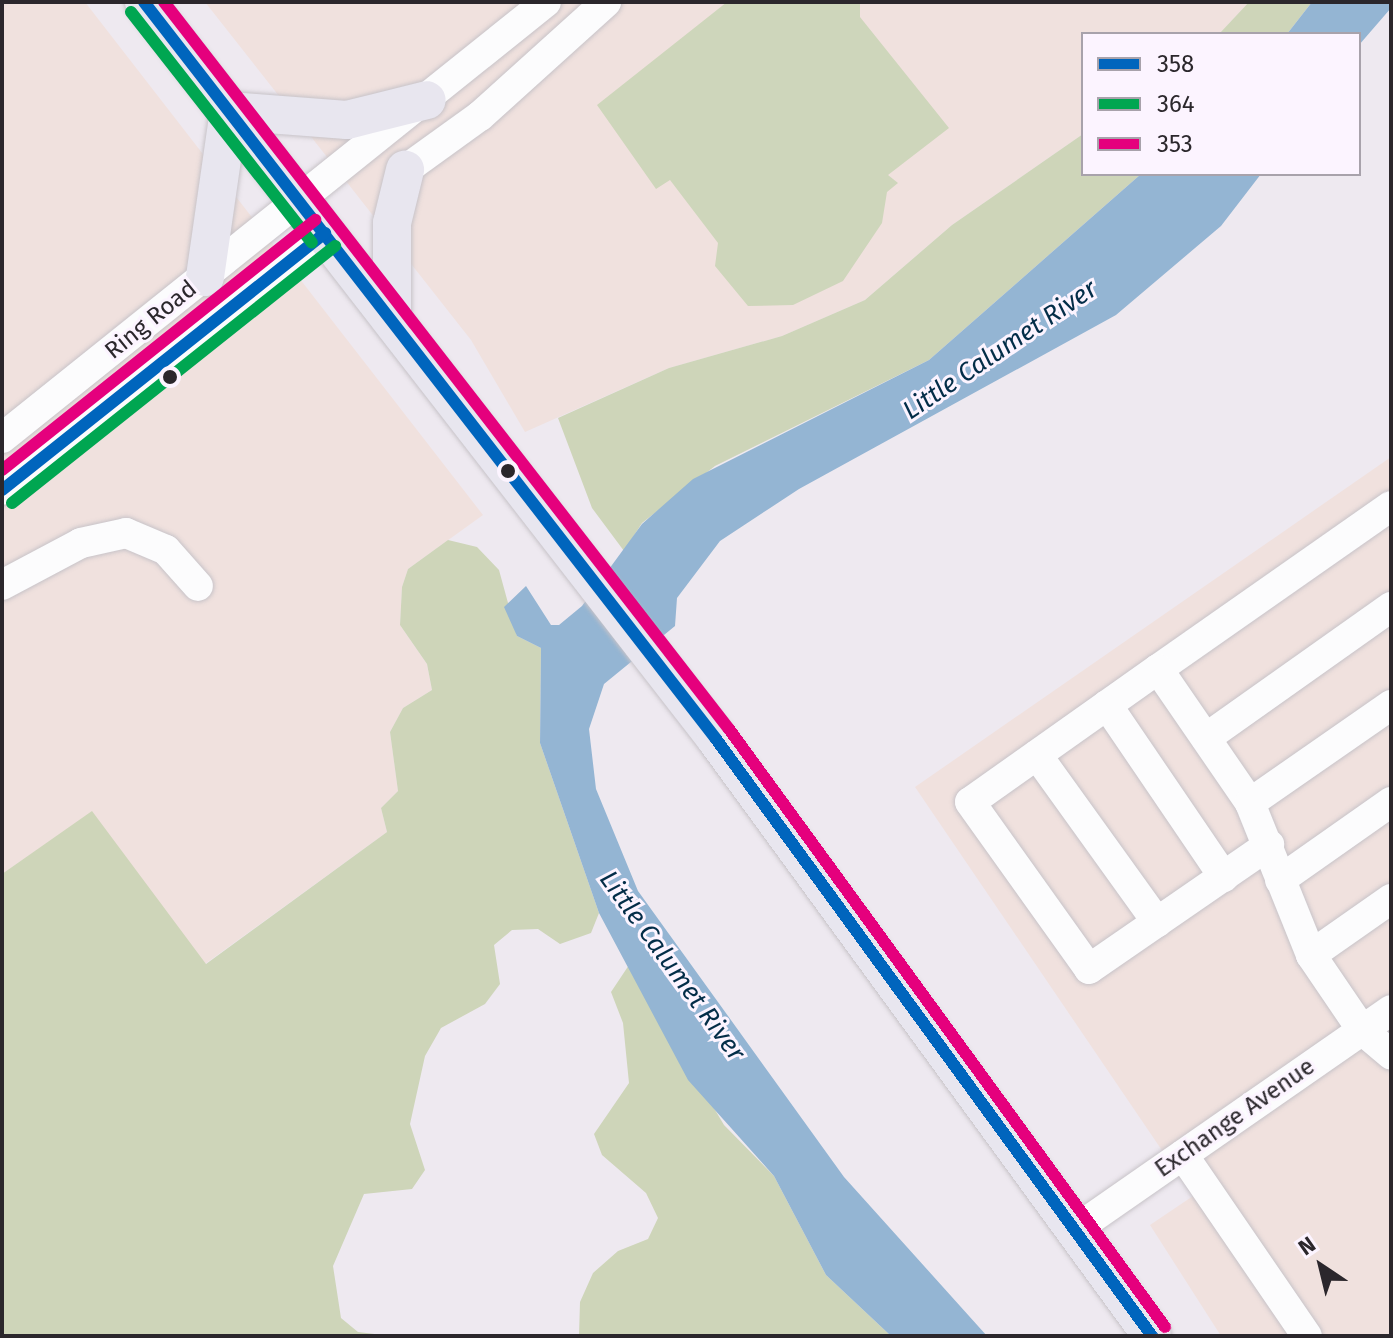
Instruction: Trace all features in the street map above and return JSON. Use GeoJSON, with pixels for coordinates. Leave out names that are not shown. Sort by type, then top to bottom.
{"type":"FeatureCollection","features":[{"type":"Feature","properties":{"kind":"main road"},"geometry":{"type":"LineString","coordinates":[[144,2],[518,484],[1079,1227],[1152,1336]]}},
{"type":"Feature","properties":{"kind":"main road"},"geometry":{"type":"LineString","coordinates":[[229,111],[347,120],[427,100]]}},
{"type":"Feature","properties":{"kind":"main road"},"geometry":{"type":"LineString","coordinates":[[205,277],[229,111]]}},
{"type":"Feature","properties":{"kind":"main road"},"geometry":{"type":"LineString","coordinates":[[392,319],[392,223],[405,170]]}},
{"type":"Feature","properties":{"kind":"street","name":"Ring Road"},"geometry":{"type":"LineString","coordinates":[[2,438],[546,2]]}},
{"type":"Feature","properties":{"kind":"street"},"geometry":{"type":"LineString","coordinates":[[405,170],[480,116],[606,2]]}},
{"type":"Feature","properties":{"kind":"street","name":"Ring Road"},"geometry":{"type":"LineString","coordinates":[[2,490],[325,233]]}},
{"type":"Feature","properties":{"kind":"street"},"geometry":{"type":"LineString","coordinates":[[1269,845],[1089,969],[970,802],[1391,506]]}},
{"type":"Feature","properties":{"kind":"street"},"geometry":{"type":"LineString","coordinates":[[2,585],[81,543],[126,533],[166,550],[198,586]]}},
{"type":"Feature","properties":{"kind":"street"},"geometry":{"type":"LineString","coordinates":[[1206,738],[1391,607]]}},
{"type":"Feature","properties":{"kind":"street"},"geometry":{"type":"LineString","coordinates":[[1158,669],[1250,803],[1311,955],[1362,1030],[1391,1054]]}},
{"type":"Feature","properties":{"kind":"street"},"geometry":{"type":"LineString","coordinates":[[1107,705],[1224,877]]}},
{"type":"Feature","properties":{"kind":"street"},"geometry":{"type":"LineString","coordinates":[[1250,803],[1391,705]]}},
{"type":"Feature","properties":{"kind":"street"},"geometry":{"type":"LineString","coordinates":[[1037,755],[1157,922]]}},
{"type":"Feature","properties":{"kind":"street"},"geometry":{"type":"LineString","coordinates":[[1280,880],[1391,802]]}},
{"type":"Feature","properties":{"kind":"street"},"geometry":{"type":"LineString","coordinates":[[1311,955],[1391,899]]}},
{"type":"Feature","properties":{"kind":"street","name":"Exchange Avenue"},"geometry":{"type":"LineString","coordinates":[[1079,1227],[1391,1010]]}},
{"type":"Feature","properties":{"kind":"street"},"geometry":{"type":"LineString","coordinates":[[1183,1155],[1307,1336]]}},
{"type":"Feature","properties":{"kind":"shaded area"},"geometry":{"type":"Polygon","coordinates":[[[2,2],[85,2],[483,515],[408,569],[402,587],[400,625],[427,664],[432,690],[403,708],[390,732],[398,791],[381,808],[387,832],[205,964],[92,812],[2,874],[2,2]]]}},
{"type":"Feature","properties":{"kind":"shaded area"},"geometry":{"type":"Polygon","coordinates":[[[205,2],[1249,2],[1221,32],[1081,32],[1081,135],[952,225],[865,300],[782,336],[669,368],[525,432],[471,340],[205,2]]]}},
{"type":"Feature","properties":{"kind":"shaded area"},"geometry":{"type":"Polygon","coordinates":[[[1391,457],[1391,1336],[1221,1336],[1150,1225],[1193,1196],[915,787],[1391,457]]]}},
{"type":"Feature","properties":{"kind":"green space"},"geometry":{"type":"Polygon","coordinates":[[[727,2],[860,2],[860,17],[949,128],[888,175],[898,183],[887,192],[882,223],[843,281],[793,305],[748,306],[715,266],[718,243],[670,180],[656,189],[597,105],[727,2]]]}},
{"type":"Feature","properties":{"kind":"green space"},"geometry":{"type":"Polygon","coordinates":[[[1249,2],[1312,2],[1289,32],[1221,32],[1249,2]]]}},
{"type":"Feature","properties":{"kind":"green space"},"geometry":{"type":"Polygon","coordinates":[[[1081,135],[1081,176],[1139,176],[929,360],[715,466],[642,523],[624,551],[592,508],[558,418],[669,368],[782,336],[865,300],[952,225],[1081,135]]]}},
{"type":"Feature","properties":{"kind":"green space"},"geometry":{"type":"Polygon","coordinates":[[[448,540],[477,547],[499,570],[517,636],[541,648],[540,743],[599,913],[591,933],[560,944],[538,929],[512,930],[494,945],[500,984],[485,1004],[441,1028],[425,1056],[410,1124],[425,1170],[412,1189],[364,1194],[333,1266],[341,1318],[358,1332],[391,1336],[2,1336],[2,874],[92,811],[206,964],[387,832],[381,808],[398,791],[390,732],[403,708],[432,690],[427,664],[400,625],[402,587],[408,569],[448,540]]]}},
{"type":"Feature","properties":{"kind":"green space"},"geometry":{"type":"Polygon","coordinates":[[[629,965],[724,1125],[774,1176],[826,1275],[891,1336],[579,1336],[580,1302],[593,1273],[618,1251],[648,1239],[658,1218],[646,1193],[602,1155],[594,1134],[629,1083],[623,1023],[611,992],[629,965]]]}},
{"type":"Feature","properties":{"kind":"water"},"geometry":{"type":"Polygon","coordinates":[[[1312,2],[1391,2],[1391,8],[1361,43],[1361,32],[1289,32],[1312,2]]]}},
{"type":"Feature","properties":{"kind":"water","name":"Little Calumet River"},"geometry":{"type":"Polygon","coordinates":[[[1139,176],[1259,176],[1221,226],[1116,315],[799,489],[720,541],[677,598],[675,626],[604,684],[589,729],[596,789],[638,891],[844,1177],[987,1336],[891,1336],[826,1275],[774,1176],[688,1080],[599,913],[540,743],[541,648],[517,636],[504,607],[526,586],[551,625],[559,625],[582,606],[642,524],[693,479],[929,360],[1139,176]]]}},
{"type":"Feature","properties":{"kind":"transit line","name":"358"},"geometry":{"type":"LineString","coordinates":[[144,2],[716,739],[1152,1336]]}},
{"type":"Feature","properties":{"kind":"transit line","name":"353"},"geometry":{"type":"LineString","coordinates":[[164,2],[729,729],[1165,1327]]}},
{"type":"Feature","properties":{"kind":"transit line","name":"364"},"geometry":{"type":"LineString","coordinates":[[131,12],[312,243]]}},
{"type":"Feature","properties":{"kind":"transit line","name":"353"},"geometry":{"type":"LineString","coordinates":[[2,470],[315,220]]}},
{"type":"Feature","properties":{"kind":"transit line","name":"358"},"geometry":{"type":"LineString","coordinates":[[2,490],[325,233]]}},
{"type":"Feature","properties":{"kind":"transit line","name":"364"},"geometry":{"type":"LineString","coordinates":[[12,503],[335,246]]}}]}
